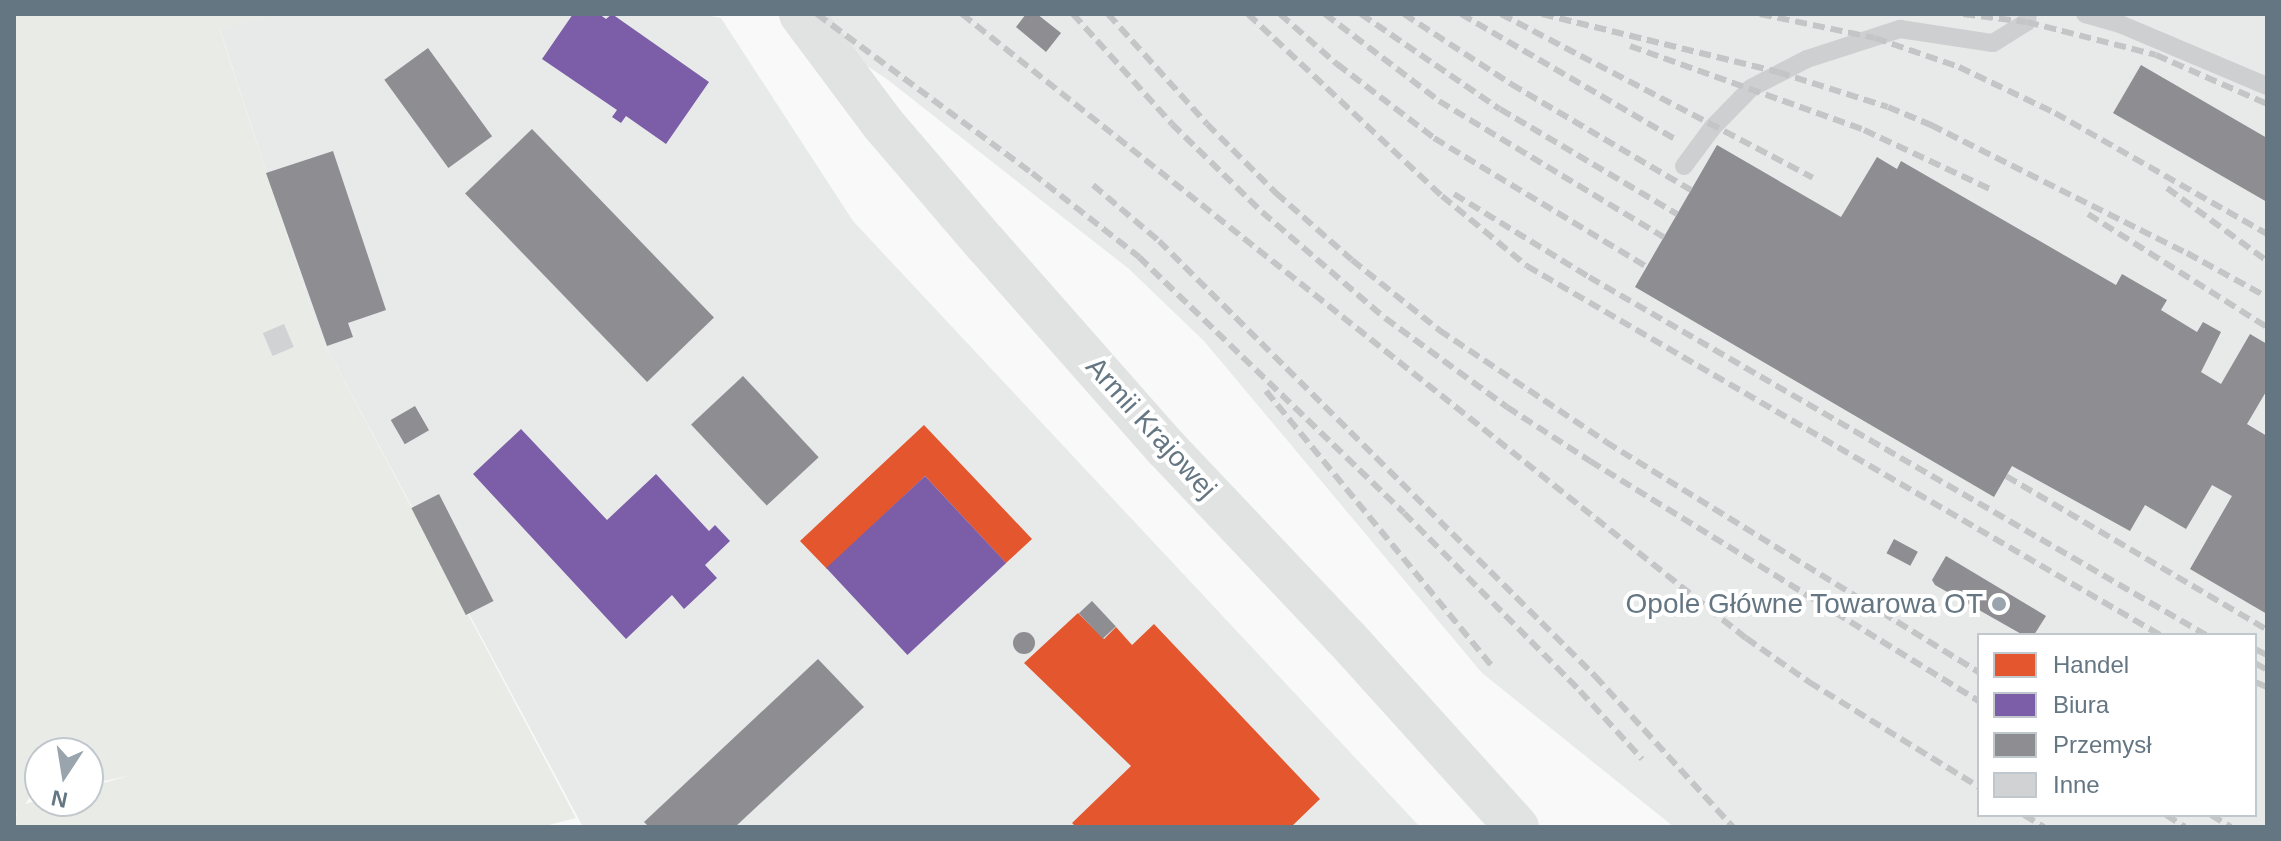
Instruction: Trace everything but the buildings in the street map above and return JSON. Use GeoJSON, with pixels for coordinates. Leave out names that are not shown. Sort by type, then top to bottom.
{"type":"FeatureCollection","features":[{"type":"Feature","properties":{"kind":"main road","name":"Armii Krajowej"},"geometry":{"type":"LineString","coordinates":[[801,14],[923,171],[1167,449],[1346,638],[1517,827]]}},
{"type":"Feature","properties":{"kind":"lane"},"geometry":{"type":"LineString","coordinates":[[1684,166],[1713,127],[1751,88],[1807,59],[1900,29],[1993,43],[2027,22],[2028,14]]}},
{"type":"Feature","properties":{"kind":"lane"},"geometry":{"type":"LineString","coordinates":[[2085,14],[2120,24],[2267,86]]}},
{"type":"Feature","properties":{"kind":"shaded area"},"geometry":{"type":"Polygon","coordinates":[[[14,14],[277,14],[220,30],[319,333],[576,818],[541,827],[14,827],[17,813],[14,815],[14,14]]]}},
{"type":"Feature","properties":{"kind":"shaded area"},"geometry":{"type":"Polygon","coordinates":[[[277,14],[701,14],[721,18],[853,221],[1420,827],[583,827],[319,333],[220,29],[277,14]]]}},
{"type":"Feature","properties":{"kind":"shaded area"},"geometry":{"type":"Polygon","coordinates":[[[790,14],[2267,14],[2267,827],[1674,827],[1482,673],[1204,341],[1129,269],[888,80],[790,14]]]}},
{"type":"Feature","properties":{"kind":"railway"},"geometry":{"type":"LineString","coordinates":[[817,14],[1032,173],[1139,257],[1404,513],[1580,691],[1642,759]]}},
{"type":"Feature","properties":{"kind":"railway"},"geometry":{"type":"LineString","coordinates":[[962,14],[1746,638],[1809,682],[1977,786]]}},
{"type":"Feature","properties":{"kind":"railway"},"geometry":{"type":"LineString","coordinates":[[1073,14],[1172,124],[1262,212],[1385,318],[1507,407],[1590,461],[1977,700]]}},
{"type":"Feature","properties":{"kind":"railway"},"geometry":{"type":"LineString","coordinates":[[1108,14],[1207,124],[1276,193],[1439,330],[1606,442],[1977,671]]}},
{"type":"Feature","properties":{"kind":"railway"},"geometry":{"type":"LineString","coordinates":[[1248,14],[1442,196],[1527,266],[2157,633]]}},
{"type":"Feature","properties":{"kind":"railway"},"geometry":{"type":"LineString","coordinates":[[1280,14],[1337,64],[1434,138],[1647,267]]}},
{"type":"Feature","properties":{"kind":"railway"},"geometry":{"type":"LineString","coordinates":[[1325,14],[1439,101],[1664,237]]}},
{"type":"Feature","properties":{"kind":"railway"},"geometry":{"type":"LineString","coordinates":[[1361,14],[1500,109],[1677,214]]}},
{"type":"Feature","properties":{"kind":"railway"},"geometry":{"type":"LineString","coordinates":[[1404,14],[1511,84],[1691,190]]}},
{"type":"Feature","properties":{"kind":"railway"},"geometry":{"type":"LineString","coordinates":[[1461,14],[1678,141]]}},
{"type":"Feature","properties":{"kind":"railway"},"geometry":{"type":"LineString","coordinates":[[1501,14],[1813,178]]}},
{"type":"Feature","properties":{"kind":"railway"},"geometry":{"type":"LineString","coordinates":[[1542,14],[1778,72],[1888,107],[1931,125],[2187,253],[2267,297]]}},
{"type":"Feature","properties":{"kind":"railway"},"geometry":{"type":"LineString","coordinates":[[1760,14],[1875,38],[1959,67],[2055,113],[2267,234]]}},
{"type":"Feature","properties":{"kind":"railway"},"geometry":{"type":"LineString","coordinates":[[1963,14],[2027,22],[2156,55],[2267,104]]}},
{"type":"Feature","properties":{"kind":"railway"},"geometry":{"type":"LineString","coordinates":[[1630,46],[1864,130],[1990,189]]}},
{"type":"Feature","properties":{"kind":"railway"},"geometry":{"type":"LineString","coordinates":[[1093,185],[1159,241],[1595,676],[1733,827]]}},
{"type":"Feature","properties":{"kind":"railway"},"geometry":{"type":"LineString","coordinates":[[2167,188],[2267,261]]}},
{"type":"Feature","properties":{"kind":"railway"},"geometry":{"type":"LineString","coordinates":[[1454,194],[1589,277],[2203,633]]}},
{"type":"Feature","properties":{"kind":"railway"},"geometry":{"type":"LineString","coordinates":[[2088,214],[2267,327]]}},
{"type":"Feature","properties":{"kind":"railway"},"geometry":{"type":"LineString","coordinates":[[1266,391],[1491,665]]}},
{"type":"Feature","properties":{"kind":"railway"},"geometry":{"type":"LineString","coordinates":[[2006,476],[2267,630]]}},
{"type":"Feature","properties":{"kind":"railway"},"geometry":{"type":"LineString","coordinates":[[2257,650],[2267,655]]}},
{"type":"Feature","properties":{"kind":"railway"},"geometry":{"type":"LineString","coordinates":[[2257,664],[2267,670]]}},
{"type":"Feature","properties":{"kind":"railway"},"geometry":{"type":"LineString","coordinates":[[2257,683],[2267,687]]}},
{"type":"Feature","properties":{"kind":"railway"},"geometry":{"type":"LineString","coordinates":[[2027,817],[2044,827]]}},
{"type":"Feature","properties":{"kind":"railway"},"geometry":{"type":"LineString","coordinates":[[2169,817],[2185,827]]}},
{"type":"Feature","properties":{"kind":"railway"},"geometry":{"type":"LineString","coordinates":[[2214,817],[2231,827]]}},
{"type":"Feature","properties":{"kind":"place","name":"Opole Główne Towarowa OT"},"geometry":{"type":"Point","coordinates":[1999,604]}}]}
